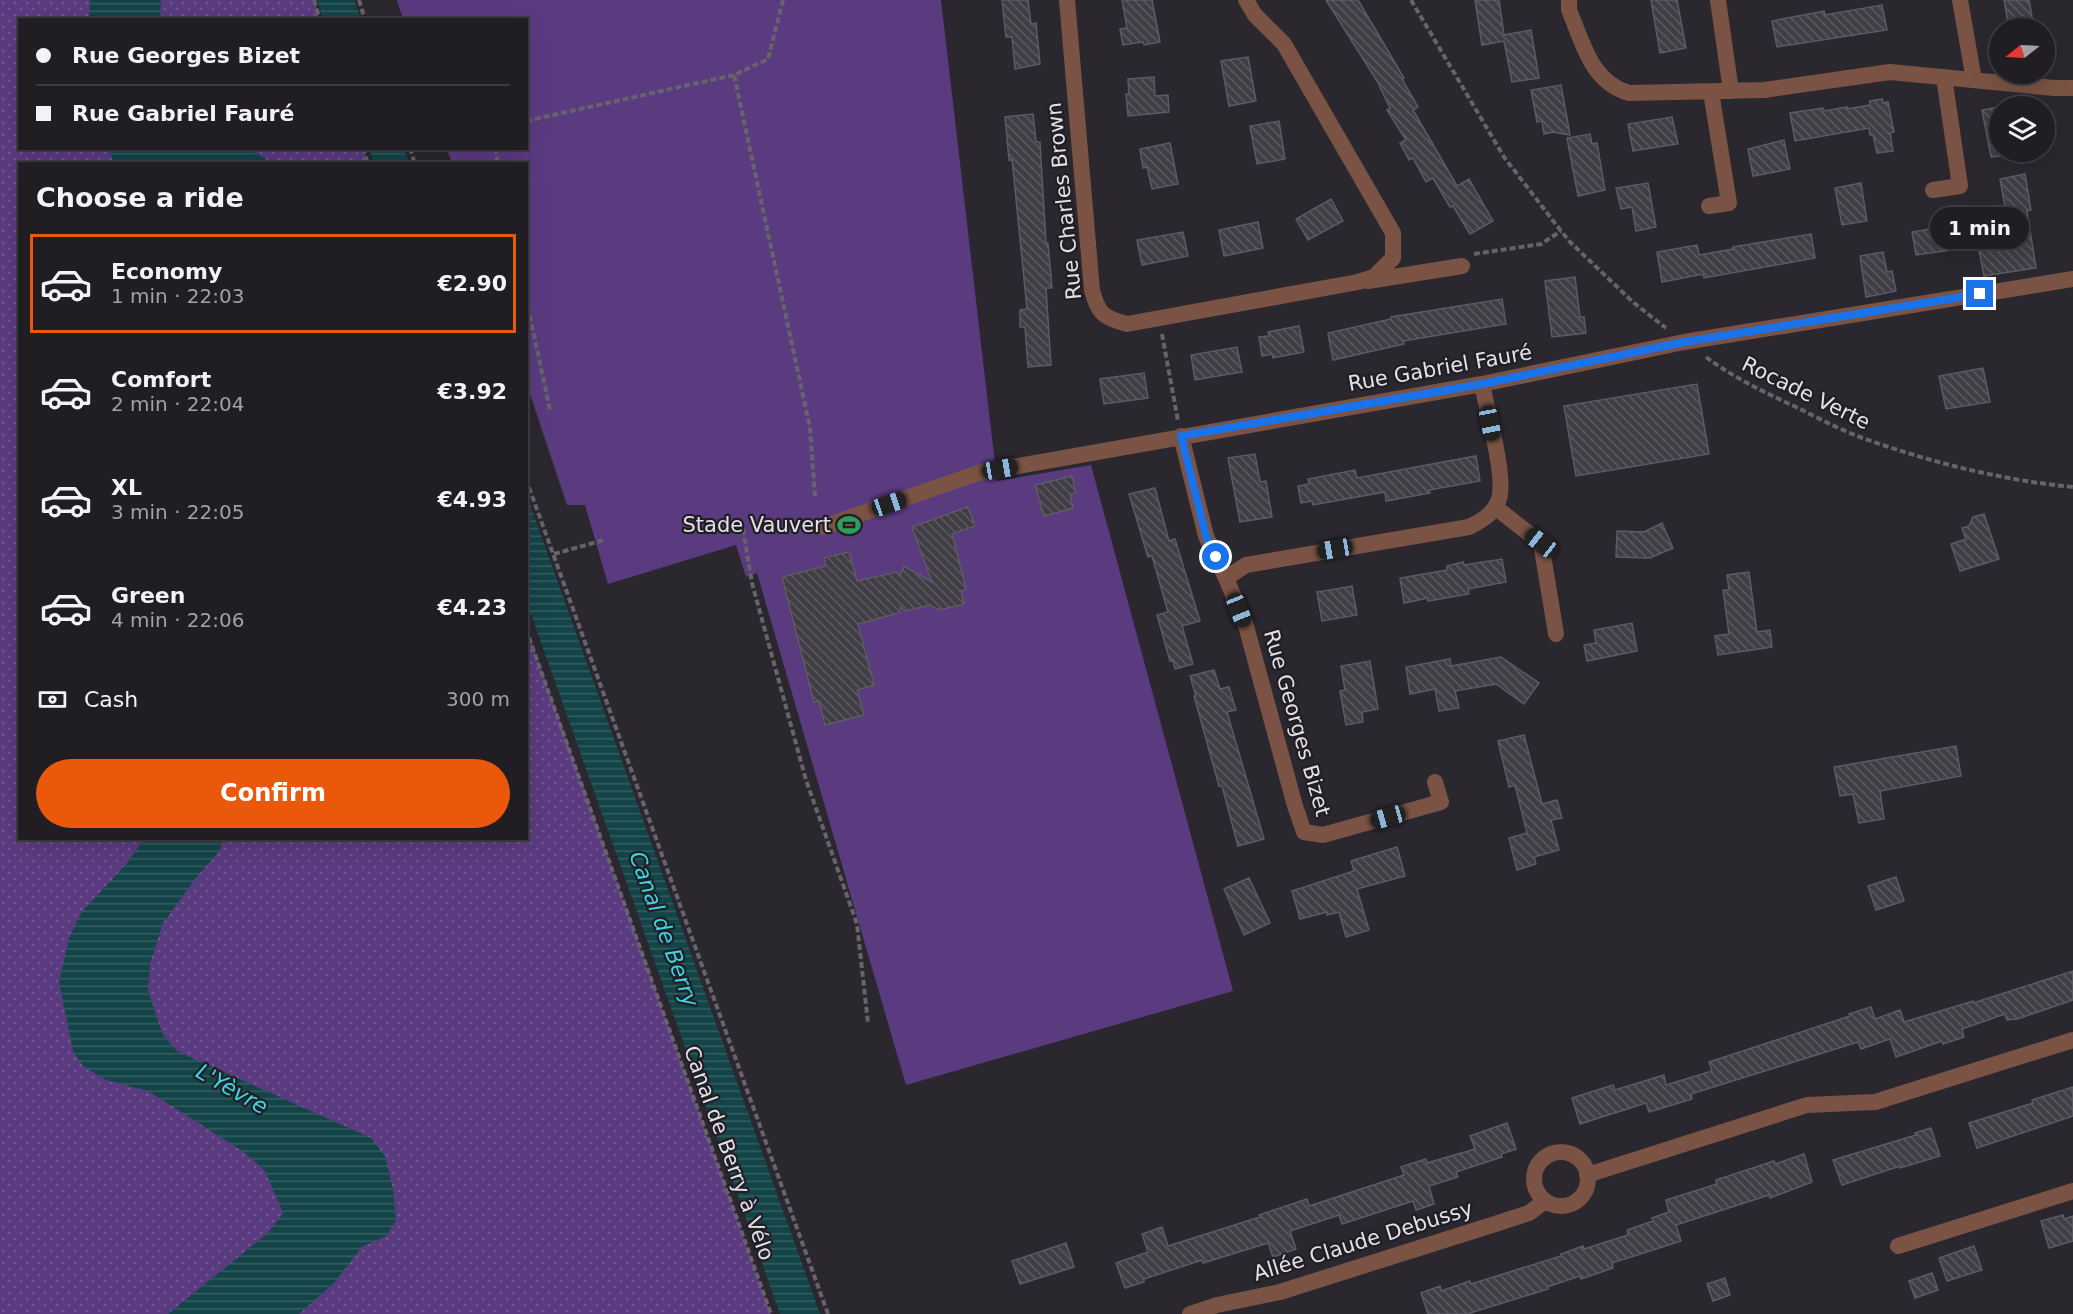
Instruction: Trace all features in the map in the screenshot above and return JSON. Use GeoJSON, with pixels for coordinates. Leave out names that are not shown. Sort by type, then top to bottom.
{"type":"FeatureCollection","features":[{"type":"Feature","properties":{"kind":"street","name":"Rue Charles Brown"},"geometry":{"type":"LineString","coordinates":[[1067,0],[1092,291],[1096,307],[1109,319],[1127,324],[1358,282],[1462,266]]}},
{"type":"Feature","properties":{"kind":"street","name":"Rue Charles Brown"},"geometry":{"type":"LineString","coordinates":[[1246,0],[1256,15],[1284,44],[1393,233],[1393,258],[1374,277],[1358,282]]}},
{"type":"Feature","properties":{"kind":"street"},"geometry":{"type":"LineString","coordinates":[[1569,0],[1569,10],[1594,69],[1613,87],[1634,94],[1780,88],[1890,72],[2073,88]]}},
{"type":"Feature","properties":{"kind":"street"},"geometry":{"type":"LineString","coordinates":[[1718,0],[1731,91]]}},
{"type":"Feature","properties":{"kind":"street"},"geometry":{"type":"LineString","coordinates":[[1960,0],[1974,80]]}},
{"type":"Feature","properties":{"kind":"street"},"geometry":{"type":"LineString","coordinates":[[1933,190],[1960,186],[1944,77]]}},
{"type":"Feature","properties":{"kind":"street"},"geometry":{"type":"LineString","coordinates":[[1709,206],[1729,202],[1711,92]]}},
{"type":"Feature","properties":{"kind":"street","name":"Rue Gabriel Fauré"},"geometry":{"type":"LineString","coordinates":[[823,527],[978,473],[1482,384],[1684,342],[2073,279]]}},
{"type":"Feature","properties":{"kind":"street"},"geometry":{"type":"LineString","coordinates":[[1226,578],[1246,565],[1469,527],[1487,518],[1498,501],[1501,482],[1482,384]]}},
{"type":"Feature","properties":{"kind":"street","name":"Rue Georges Bizet"},"geometry":{"type":"LineString","coordinates":[[1181,436],[1206,536],[1245,626],[1304,832],[1323,835],[1441,802],[1435,782]]}},
{"type":"Feature","properties":{"kind":"street"},"geometry":{"type":"LineString","coordinates":[[1495,507],[1541,543],[1556,634]]}},
{"type":"Feature","properties":{"kind":"street"},"geometry":{"type":"LineString","coordinates":[[1587,1175],[1807,1105],[1875,1102],[2073,1040]]}},
{"type":"Feature","properties":{"kind":"street"},"geometry":{"type":"LineString","coordinates":[[1565,1151],[1574,1155],[1582,1161],[1587,1175],[1585,1191],[1577,1201],[1560,1206],[1549,1204],[1538,1196],[1534,1183],[1536,1169],[1541,1158],[1551,1152],[1565,1151]]}},
{"type":"Feature","properties":{"kind":"street"},"geometry":{"type":"LineString","coordinates":[[1898,1246],[2073,1191]]}},
{"type":"Feature","properties":{"kind":"street","name":"Allée Claude Debussy"},"geometry":{"type":"LineString","coordinates":[[1190,1314],[1217,1305],[1280,1292],[1492,1225],[1528,1213],[1545,1201]]}},
{"type":"Feature","properties":{"kind":"path"},"geometry":{"type":"LineString","coordinates":[[314,0],[319,18]]}},
{"type":"Feature","properties":{"kind":"path"},"geometry":{"type":"LineString","coordinates":[[359,0],[365,18]]}},
{"type":"Feature","properties":{"kind":"path"},"geometry":{"type":"LineString","coordinates":[[528,121],[734,75],[768,59],[783,0]]}},
{"type":"Feature","properties":{"kind":"path","name":"Rocade Verte"},"geometry":{"type":"LineString","coordinates":[[1410,0],[1504,157],[1570,242],[1634,303],[1684,342],[1719,367],[1766,393],[1858,437],[1966,470],[2031,483],[2073,487]]}},
{"type":"Feature","properties":{"kind":"path"},"geometry":{"type":"LineString","coordinates":[[734,75],[810,428],[815,496]]}},
{"type":"Feature","properties":{"kind":"path"},"geometry":{"type":"LineString","coordinates":[[1462,266],[1471,254],[1541,243],[1562,231]]}},
{"type":"Feature","properties":{"kind":"path"},"geometry":{"type":"LineString","coordinates":[[528,307],[550,410]]}},
{"type":"Feature","properties":{"kind":"path"},"geometry":{"type":"LineString","coordinates":[[1159,319],[1181,436]]}},
{"type":"Feature","properties":{"kind":"path"},"geometry":{"type":"LineString","coordinates":[[528,484],[828,1314]]}},
{"type":"Feature","properties":{"kind":"path"},"geometry":{"type":"LineString","coordinates":[[743,529],[753,583],[806,780],[857,924],[868,1023]]}},
{"type":"Feature","properties":{"kind":"path"},"geometry":{"type":"LineString","coordinates":[[554,554],[604,540]]}},
{"type":"Feature","properties":{"kind":"path","name":"Canal de Berry à Vélo"},"geometry":{"type":"LineString","coordinates":[[528,635],[771,1314]]}},
{"type":"Feature","properties":{"kind":"shaded area"},"geometry":{"type":"Polygon","coordinates":[[[0,0],[314,0],[320,18],[18,18],[18,150],[364,150],[368,162],[18,162],[18,840],[528,840],[528,632],[771,1314],[0,1314],[0,0]]]}},
{"type":"Feature","properties":{"kind":"shaded area","name":"Stade Vauvert"},"geometry":{"type":"Polygon","coordinates":[[[397,0],[941,0],[997,481],[1091,465],[1233,991],[906,1085],[757,573],[746,577],[736,545],[608,584],[585,505],[567,505],[528,388],[528,162],[452,162],[447,150],[528,150],[528,18],[403,18],[397,0]]]}},
{"type":"Feature","properties":{"kind":"water"},"geometry":{"type":"Polygon","coordinates":[[[90,0],[161,0],[160,18],[89,18],[90,0]]]}},
{"type":"Feature","properties":{"kind":"water"},"geometry":{"type":"Polygon","coordinates":[[[317,0],[354,0],[361,18],[323,18],[317,0]]]}},
{"type":"Feature","properties":{"kind":"water"},"geometry":{"type":"Polygon","coordinates":[[[108,150],[251,150],[270,162],[114,162],[108,150]]]}},
{"type":"Feature","properties":{"kind":"water"},"geometry":{"type":"Polygon","coordinates":[[[369,150],[404,150],[409,162],[374,162],[369,150]]]}},
{"type":"Feature","properties":{"kind":"water","name":"Canal de Berry"},"geometry":{"type":"Polygon","coordinates":[[[528,499],[820,1314],[780,1314],[528,606],[528,499]]]}},
{"type":"Feature","properties":{"kind":"water","name":"L'Yèvre"},"geometry":{"type":"Polygon","coordinates":[[[144,840],[223,840],[220,850],[163,923],[150,964],[148,990],[163,1035],[177,1051],[371,1138],[385,1156],[393,1189],[396,1221],[386,1236],[362,1247],[335,1282],[299,1314],[168,1314],[268,1233],[283,1213],[265,1171],[244,1152],[148,1091],[106,1080],[83,1066],[73,1051],[59,982],[69,938],[81,913],[127,863],[144,840]]]}},
{"type":"Feature","properties":{"kind":"building"},"geometry":{"type":"Polygon","coordinates":[[[1002,0],[1028,0],[1031,24],[1036,23],[1040,64],[1015,69],[1012,37],[1006,37],[1002,0]]]}},
{"type":"Feature","properties":{"kind":"building"},"geometry":{"type":"Polygon","coordinates":[[[1122,0],[1152,0],[1160,42],[1123,45],[1120,29],[1127,28],[1122,0]]]}},
{"type":"Feature","properties":{"kind":"building"},"geometry":{"type":"Polygon","coordinates":[[[1326,0],[1358,0],[1404,78],[1402,79],[1418,107],[1413,110],[1457,186],[1469,179],[1493,221],[1470,234],[1453,206],[1450,207],[1433,178],[1426,182],[1413,158],[1409,160],[1400,143],[1406,140],[1387,110],[1390,108],[1377,81],[1326,0]]]}},
{"type":"Feature","properties":{"kind":"building"},"geometry":{"type":"Polygon","coordinates":[[[1475,0],[1499,0],[1504,35],[1531,30],[1539,78],[1512,82],[1504,41],[1482,45],[1475,0]]]}},
{"type":"Feature","properties":{"kind":"building"},"geometry":{"type":"Polygon","coordinates":[[[1651,0],[1677,0],[1686,48],[1660,53],[1651,0]]]}},
{"type":"Feature","properties":{"kind":"building"},"geometry":{"type":"Polygon","coordinates":[[[2004,0],[2029,0],[2032,18],[2007,18],[2004,0]]]}},
{"type":"Feature","properties":{"kind":"building"},"geometry":{"type":"Polygon","coordinates":[[[1882,5],[1887,30],[1777,47],[1772,21],[1824,11],[1825,15],[1882,5]]]}},
{"type":"Feature","properties":{"kind":"building"},"geometry":{"type":"Polygon","coordinates":[[[1248,57],[1256,101],[1229,106],[1221,61],[1248,57]]]}},
{"type":"Feature","properties":{"kind":"building"},"geometry":{"type":"Polygon","coordinates":[[[1154,77],[1155,96],[1168,95],[1169,112],[1128,116],[1126,94],[1129,94],[1128,79],[1154,77]]]}},
{"type":"Feature","properties":{"kind":"building"},"geometry":{"type":"Polygon","coordinates":[[[1561,85],[1570,135],[1553,132],[1544,134],[1542,121],[1537,122],[1531,90],[1561,85]]]}},
{"type":"Feature","properties":{"kind":"building"},"geometry":{"type":"Polygon","coordinates":[[[1882,99],[1883,103],[1888,102],[1894,132],[1890,133],[1893,151],[1877,153],[1869,128],[1795,141],[1790,113],[1823,108],[1824,111],[1847,107],[1847,109],[1870,105],[1870,101],[1882,99]]]}},
{"type":"Feature","properties":{"kind":"building"},"geometry":{"type":"Polygon","coordinates":[[[1989,109],[1989,147],[1982,110],[1989,109]]]}},
{"type":"Feature","properties":{"kind":"building"},"geometry":{"type":"Polygon","coordinates":[[[1033,114],[1036,142],[1040,142],[1046,243],[1048,243],[1052,288],[1046,288],[1051,365],[1028,367],[1025,327],[1020,327],[1020,310],[1027,309],[1012,159],[1009,160],[1005,117],[1033,114]]]}},
{"type":"Feature","properties":{"kind":"building"},"geometry":{"type":"Polygon","coordinates":[[[1672,117],[1678,144],[1633,151],[1628,124],[1672,117]]]}},
{"type":"Feature","properties":{"kind":"building"},"geometry":{"type":"Polygon","coordinates":[[[1279,121],[1285,159],[1257,164],[1250,126],[1279,121]]]}},
{"type":"Feature","properties":{"kind":"building"},"geometry":{"type":"Polygon","coordinates":[[[1590,134],[1592,144],[1597,143],[1605,190],[1578,196],[1567,138],[1590,134]]]}},
{"type":"Feature","properties":{"kind":"building"},"geometry":{"type":"Polygon","coordinates":[[[1784,140],[1790,169],[1753,176],[1748,149],[1784,140]]]}},
{"type":"Feature","properties":{"kind":"building"},"geometry":{"type":"Polygon","coordinates":[[[1170,143],[1178,184],[1152,189],[1147,167],[1143,168],[1140,149],[1170,143]]]}},
{"type":"Feature","properties":{"kind":"building"},"geometry":{"type":"Polygon","coordinates":[[[2025,174],[2031,210],[2027,211],[2036,268],[1984,276],[1978,245],[2002,240],[2000,229],[2009,228],[2000,179],[2025,174]]]}},
{"type":"Feature","properties":{"kind":"building"},"geometry":{"type":"Polygon","coordinates":[[[1648,183],[1656,227],[1636,231],[1632,207],[1621,209],[1616,188],[1648,183]]]}},
{"type":"Feature","properties":{"kind":"building"},"geometry":{"type":"Polygon","coordinates":[[[1861,183],[1867,221],[1842,225],[1835,188],[1861,183]]]}},
{"type":"Feature","properties":{"kind":"building"},"geometry":{"type":"Polygon","coordinates":[[[1331,199],[1343,221],[1308,240],[1296,219],[1331,199]]]}},
{"type":"Feature","properties":{"kind":"building"},"geometry":{"type":"Polygon","coordinates":[[[1258,222],[1263,248],[1224,256],[1219,230],[1258,222]]]}},
{"type":"Feature","properties":{"kind":"building"},"geometry":{"type":"Polygon","coordinates":[[[1952,225],[1953,229],[1962,228],[1965,248],[1916,255],[1912,232],[1952,225]]]}},
{"type":"Feature","properties":{"kind":"building"},"geometry":{"type":"Polygon","coordinates":[[[1183,232],[1188,256],[1142,265],[1137,240],[1183,232]]]}},
{"type":"Feature","properties":{"kind":"building"},"geometry":{"type":"Polygon","coordinates":[[[1811,234],[1815,258],[1704,278],[1703,274],[1662,282],[1657,252],[1697,245],[1699,255],[1811,234]]]}},
{"type":"Feature","properties":{"kind":"building"},"geometry":{"type":"Polygon","coordinates":[[[1883,252],[1887,272],[1892,271],[1896,291],[1866,297],[1860,256],[1883,252]]]}},
{"type":"Feature","properties":{"kind":"building"},"geometry":{"type":"Polygon","coordinates":[[[1575,277],[1580,317],[1584,317],[1586,333],[1552,337],[1545,281],[1575,277]]]}},
{"type":"Feature","properties":{"kind":"building"},"geometry":{"type":"Polygon","coordinates":[[[1502,299],[1506,324],[1403,341],[1404,344],[1333,360],[1328,333],[1391,319],[1391,317],[1502,299]]]}},
{"type":"Feature","properties":{"kind":"building"},"geometry":{"type":"Polygon","coordinates":[[[1299,326],[1304,352],[1273,358],[1272,354],[1262,356],[1259,337],[1269,336],[1268,332],[1299,326]]]}},
{"type":"Feature","properties":{"kind":"building"},"geometry":{"type":"Polygon","coordinates":[[[1237,347],[1242,372],[1195,380],[1191,355],[1237,347]]]}},
{"type":"Feature","properties":{"kind":"building"},"geometry":{"type":"Polygon","coordinates":[[[1983,368],[1990,402],[1946,409],[1939,376],[1983,368]]]}},
{"type":"Feature","properties":{"kind":"building"},"geometry":{"type":"Polygon","coordinates":[[[1144,373],[1148,398],[1104,404],[1100,379],[1144,373]]]}},
{"type":"Feature","properties":{"kind":"building"},"geometry":{"type":"Polygon","coordinates":[[[1697,384],[1709,454],[1576,476],[1564,406],[1697,384]]]}},
{"type":"Feature","properties":{"kind":"building"},"geometry":{"type":"Polygon","coordinates":[[[1255,454],[1260,482],[1266,481],[1272,517],[1240,522],[1228,458],[1255,454]]]}},
{"type":"Feature","properties":{"kind":"building"},"geometry":{"type":"Polygon","coordinates":[[[1476,456],[1480,481],[1429,490],[1430,493],[1386,501],[1385,492],[1313,505],[1312,501],[1301,503],[1298,486],[1309,484],[1308,479],[1355,470],[1357,478],[1476,456]]]}},
{"type":"Feature","properties":{"kind":"building"},"geometry":{"type":"Polygon","coordinates":[[[1072,476],[1076,493],[1070,494],[1073,508],[1044,516],[1035,485],[1072,476]]]}},
{"type":"Feature","properties":{"kind":"building"},"geometry":{"type":"Polygon","coordinates":[[[1155,488],[1169,541],[1175,539],[1200,621],[1182,626],[1193,664],[1175,669],[1173,660],[1170,661],[1157,615],[1168,612],[1152,556],[1148,557],[1129,494],[1155,488]]]}},
{"type":"Feature","properties":{"kind":"building"},"geometry":{"type":"Polygon","coordinates":[[[968,507],[975,526],[952,534],[966,589],[961,591],[964,604],[939,610],[930,605],[905,611],[901,607],[898,613],[858,624],[874,685],[857,690],[864,715],[825,725],[819,701],[814,702],[782,577],[826,566],[824,558],[849,552],[857,581],[896,572],[900,576],[904,566],[932,582],[912,527],[968,507]]]}},
{"type":"Feature","properties":{"kind":"building"},"geometry":{"type":"Polygon","coordinates":[[[1984,514],[1999,559],[1960,571],[1951,544],[1966,539],[1962,528],[1969,526],[1973,517],[1984,514]]]}},
{"type":"Feature","properties":{"kind":"building"},"geometry":{"type":"Polygon","coordinates":[[[1662,523],[1673,548],[1650,558],[1616,557],[1617,531],[1644,532],[1662,523]]]}},
{"type":"Feature","properties":{"kind":"building"},"geometry":{"type":"Polygon","coordinates":[[[1502,559],[1506,582],[1468,589],[1469,594],[1404,603],[1400,578],[1447,570],[1447,566],[1463,562],[1464,565],[1502,559]]]}},
{"type":"Feature","properties":{"kind":"building"},"geometry":{"type":"Polygon","coordinates":[[[1749,572],[1757,632],[1770,630],[1772,647],[1718,655],[1715,636],[1729,634],[1723,590],[1729,590],[1727,575],[1749,572]]]}},
{"type":"Feature","properties":{"kind":"building"},"geometry":{"type":"Polygon","coordinates":[[[1352,586],[1357,615],[1322,621],[1317,592],[1352,586]]]}},
{"type":"Feature","properties":{"kind":"building"},"geometry":{"type":"Polygon","coordinates":[[[1632,623],[1637,651],[1587,661],[1584,645],[1596,643],[1594,630],[1632,623]]]}},
{"type":"Feature","properties":{"kind":"building"},"geometry":{"type":"Polygon","coordinates":[[[1501,657],[1539,683],[1524,704],[1496,684],[1455,691],[1459,708],[1439,711],[1435,689],[1410,694],[1406,667],[1450,659],[1451,666],[1501,657]]]}},
{"type":"Feature","properties":{"kind":"building"},"geometry":{"type":"Polygon","coordinates":[[[1370,661],[1378,709],[1362,712],[1363,722],[1346,725],[1340,691],[1345,690],[1341,666],[1370,661]]]}},
{"type":"Feature","properties":{"kind":"building"},"geometry":{"type":"Polygon","coordinates":[[[1214,670],[1220,689],[1229,687],[1236,710],[1227,712],[1264,839],[1238,846],[1222,786],[1219,786],[1190,676],[1214,670]]]}},
{"type":"Feature","properties":{"kind":"building"},"geometry":{"type":"Polygon","coordinates":[[[1524,735],[1542,804],[1557,800],[1562,818],[1551,820],[1559,850],[1534,857],[1536,864],[1517,870],[1509,838],[1527,833],[1515,785],[1509,787],[1498,741],[1524,735]]]}},
{"type":"Feature","properties":{"kind":"building"},"geometry":{"type":"Polygon","coordinates":[[[1956,746],[1961,776],[1880,791],[1884,819],[1859,823],[1853,794],[1840,796],[1834,767],[1956,746]]]}},
{"type":"Feature","properties":{"kind":"building"},"geometry":{"type":"Polygon","coordinates":[[[1397,847],[1405,876],[1357,889],[1369,930],[1346,937],[1339,912],[1327,915],[1327,912],[1300,919],[1292,891],[1354,871],[1351,861],[1397,847]]]}},
{"type":"Feature","properties":{"kind":"building"},"geometry":{"type":"Polygon","coordinates":[[[1896,877],[1904,901],[1876,910],[1868,886],[1896,877]]]}},
{"type":"Feature","properties":{"kind":"building"},"geometry":{"type":"Polygon","coordinates":[[[1249,878],[1270,923],[1244,935],[1224,889],[1249,878]]]}},
{"type":"Feature","properties":{"kind":"building"},"geometry":{"type":"Polygon","coordinates":[[[2073,971],[2073,1000],[2017,1019],[2007,1020],[2005,1014],[1962,1029],[1964,1037],[1943,1044],[1942,1041],[1896,1057],[1890,1039],[1861,1049],[1858,1042],[1691,1094],[1692,1099],[1649,1112],[1646,1103],[1580,1124],[1572,1098],[1613,1085],[1615,1090],[1664,1075],[1666,1085],[1712,1071],[1709,1062],[1871,1007],[1875,1019],[1900,1010],[1904,1022],[2073,971]]]}},
{"type":"Feature","properties":{"kind":"building"},"geometry":{"type":"Polygon","coordinates":[[[2073,1087],[2073,1116],[1977,1148],[1969,1123],[2033,1103],[2032,1100],[2073,1087]]]}},
{"type":"Feature","properties":{"kind":"building"},"geometry":{"type":"Polygon","coordinates":[[[1507,1123],[1516,1149],[1501,1154],[1502,1157],[1456,1172],[1458,1177],[1429,1186],[1434,1204],[1416,1210],[1413,1201],[1342,1224],[1339,1215],[1290,1231],[1296,1249],[1273,1257],[1268,1243],[1203,1263],[1202,1260],[1144,1279],[1144,1282],[1125,1288],[1116,1263],[1148,1252],[1142,1234],[1162,1227],[1168,1246],[1260,1217],[1259,1215],[1307,1199],[1309,1206],[1404,1175],[1401,1167],[1426,1159],[1427,1163],[1475,1149],[1470,1136],[1507,1123]]]}},
{"type":"Feature","properties":{"kind":"building"},"geometry":{"type":"Polygon","coordinates":[[[1931,1128],[1940,1156],[1842,1185],[1833,1160],[1916,1135],[1915,1133],[1931,1128]]]}},
{"type":"Feature","properties":{"kind":"building"},"geometry":{"type":"Polygon","coordinates":[[[1804,1154],[1812,1182],[1770,1198],[1769,1195],[1676,1225],[1681,1241],[1612,1263],[1613,1268],[1581,1279],[1580,1276],[1547,1287],[1548,1289],[1467,1314],[1428,1314],[1421,1293],[1440,1286],[1441,1291],[1470,1281],[1471,1284],[1561,1256],[1561,1254],[1583,1246],[1584,1249],[1628,1235],[1627,1230],[1653,1221],[1652,1218],[1669,1212],[1666,1200],[1717,1184],[1716,1180],[1804,1154]]]}},
{"type":"Feature","properties":{"kind":"building"},"geometry":{"type":"Polygon","coordinates":[[[2063,1215],[2064,1219],[2073,1216],[2073,1241],[2049,1248],[2041,1221],[2063,1215]]]}},
{"type":"Feature","properties":{"kind":"building"},"geometry":{"type":"Polygon","coordinates":[[[1066,1243],[1074,1267],[1020,1284],[1012,1261],[1066,1243]]]}},
{"type":"Feature","properties":{"kind":"building"},"geometry":{"type":"Polygon","coordinates":[[[1974,1246],[1982,1270],[1947,1281],[1939,1258],[1974,1246]]]}},
{"type":"Feature","properties":{"kind":"building"},"geometry":{"type":"Polygon","coordinates":[[[1932,1273],[1938,1290],[1915,1298],[1909,1281],[1932,1273]]]}},
{"type":"Feature","properties":{"kind":"building"},"geometry":{"type":"Polygon","coordinates":[[[1725,1278],[1730,1295],[1713,1301],[1707,1284],[1725,1278]]]}},
{"type":"Feature","properties":{"kind":"place","name":"Stade Vauvert"},"geometry":{"type":"Point","coordinates":[849,525]}},
{"type":"Feature","properties":{"kind":"route"},"geometry":{"type":"LineString","coordinates":[[1216,557],[1206,536],[1181,436],[1482,384],[1684,342],[1980,294]]}}]}
